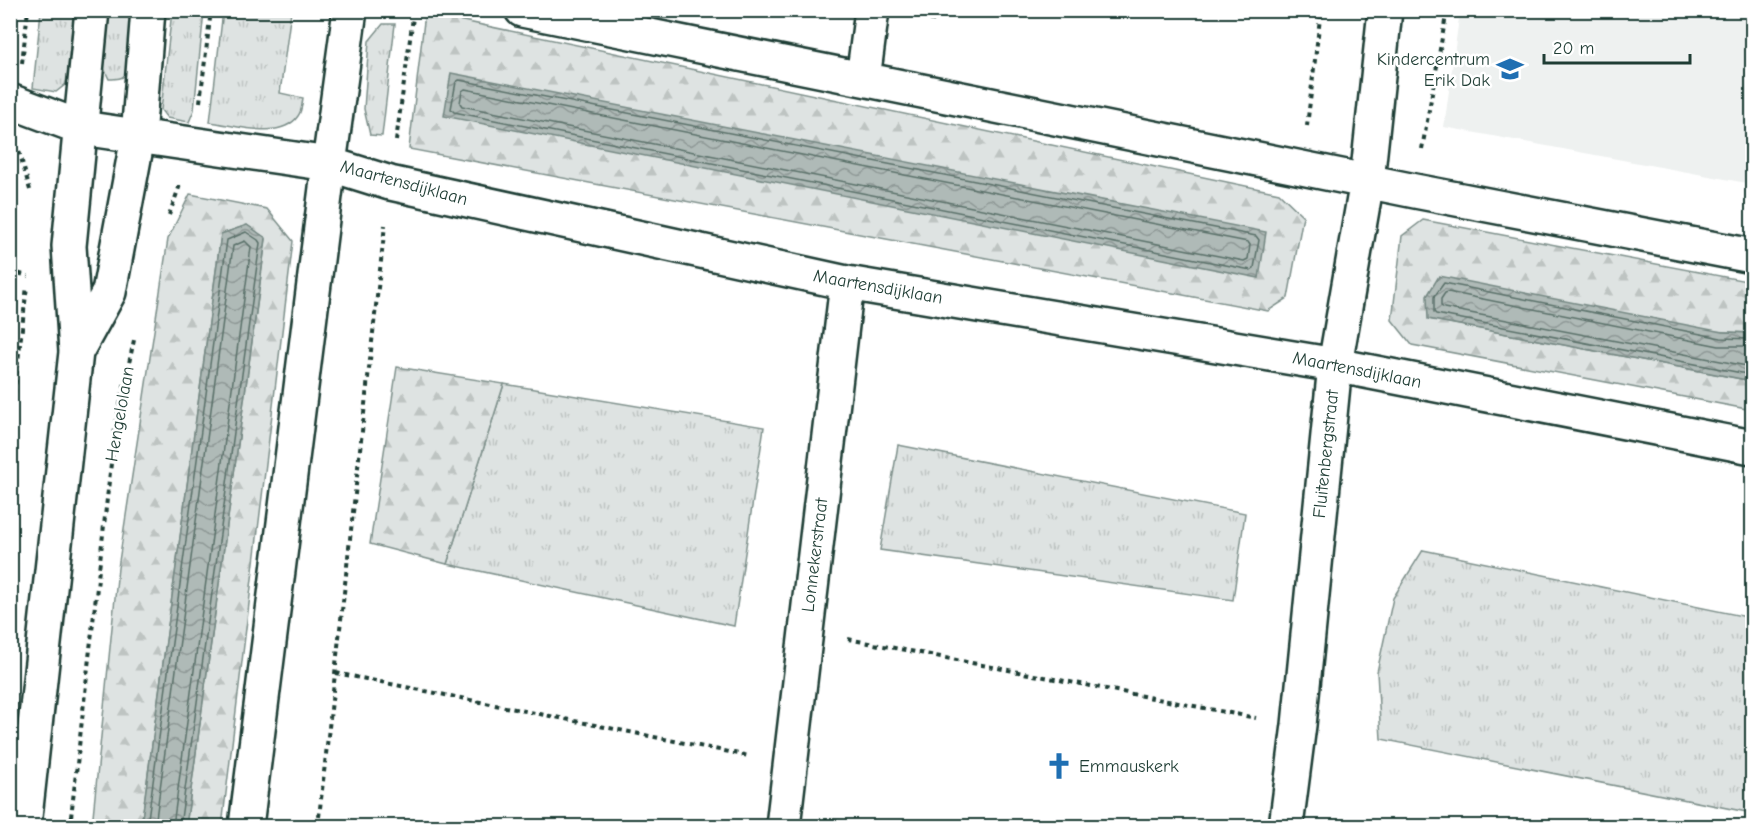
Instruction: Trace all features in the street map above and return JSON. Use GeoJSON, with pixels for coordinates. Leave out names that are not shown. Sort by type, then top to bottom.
{"type":"FeatureCollection","features":[{"type":"Feature","properties":{"kind":"street"},"geometry":{"type":"LineString","coordinates":[[24,826],[76,352],[69,246],[92,10]]}},
{"type":"Feature","properties":{"kind":"street"},"geometry":{"type":"LineString","coordinates":[[76,352],[109,292],[138,137],[148,10]]}},
{"type":"Feature","properties":{"kind":"street"},"geometry":{"type":"LineString","coordinates":[[246,826],[350,10]]}},
{"type":"Feature","properties":{"kind":"street"},"geometry":{"type":"LineString","coordinates":[[522,10],[1416,191],[1752,256]]}},
{"type":"Feature","properties":{"kind":"street"},"geometry":{"type":"LineString","coordinates":[[863,79],[872,10]]}},
{"type":"Feature","properties":{"kind":"street","name":"Fluitenbergstraat"},"geometry":{"type":"LineString","coordinates":[[1287,826],[1335,364],[1367,181],[1385,10]]}},
{"type":"Feature","properties":{"kind":"street","name":"Maartensdijklaan"},"geometry":{"type":"LineString","coordinates":[[10,102],[82,128],[329,164],[390,183],[847,283],[1335,364],[1752,447]]}},
{"type":"Feature","properties":{"kind":"street","name":"Lonnekerstraat"},"geometry":{"type":"LineString","coordinates":[[783,826],[847,283]]}},
{"type":"Feature","properties":{"kind":"path"},"geometry":{"type":"LineString","coordinates":[[168,218],[195,144],[211,10]]}},
{"type":"Feature","properties":{"kind":"path"},"geometry":{"type":"LineString","coordinates":[[318,826],[390,183],[414,10]]}},
{"type":"Feature","properties":{"kind":"path"},"geometry":{"type":"LineString","coordinates":[[932,22],[933,10]]}},
{"type":"Feature","properties":{"kind":"path"},"geometry":{"type":"LineString","coordinates":[[1301,167],[1322,10]]}},
{"type":"Feature","properties":{"kind":"path"},"geometry":{"type":"LineString","coordinates":[[1416,191],[1447,10]]}},
{"type":"Feature","properties":{"kind":"path"},"geometry":{"type":"LineString","coordinates":[[10,429],[29,265]]}},
{"type":"Feature","properties":{"kind":"path"},"geometry":{"type":"LineString","coordinates":[[10,271],[28,276]]}},
{"type":"Feature","properties":{"kind":"path","name":"Hengelolaan"},"geometry":{"type":"LineString","coordinates":[[70,826],[115,428],[134,338]]}},
{"type":"Feature","properties":{"kind":"path"},"geometry":{"type":"LineString","coordinates":[[806,631],[1259,718]]}},
{"type":"Feature","properties":{"kind":"path"},"geometry":{"type":"LineString","coordinates":[[336,673],[791,765]]}},
{"type":"Feature","properties":{"kind":"shaded area"},"geometry":{"type":"Polygon","coordinates":[[[1460,11],[1752,11],[1752,184],[1444,127],[1460,11]]]}},
{"type":"Feature","properties":{"kind":"green space"},"geometry":{"type":"Polygon","coordinates":[[[41,11],[74,11],[66,84],[56,92],[33,88],[41,11]]]}},
{"type":"Feature","properties":{"kind":"green space"},"geometry":{"type":"Polygon","coordinates":[[[107,11],[137,11],[130,68],[125,75],[117,79],[109,79],[101,62],[107,11]]]}},
{"type":"Feature","properties":{"kind":"green space"},"geometry":{"type":"Polygon","coordinates":[[[172,11],[204,11],[194,110],[189,122],[167,118],[161,110],[172,11]]]}},
{"type":"Feature","properties":{"kind":"green space"},"geometry":{"type":"Polygon","coordinates":[[[223,11],[291,11],[280,93],[303,98],[299,114],[290,124],[281,128],[257,130],[210,122],[223,11]]]}},
{"type":"Feature","properties":{"kind":"green space"},"geometry":{"type":"Polygon","coordinates":[[[425,13],[1279,193],[1303,216],[1288,298],[1268,311],[409,149],[425,13]]]}},
{"type":"Feature","properties":{"kind":"green space"},"geometry":{"type":"Polygon","coordinates":[[[383,24],[395,24],[382,136],[370,135],[364,109],[369,41],[383,24]]]}},
{"type":"Feature","properties":{"kind":"green space"},"geometry":{"type":"Polygon","coordinates":[[[190,194],[267,209],[293,241],[222,826],[186,826],[266,239],[247,225],[221,234],[141,826],[92,826],[118,568],[168,239],[190,194]]]}},
{"type":"Feature","properties":{"kind":"green space"},"geometry":{"type":"Polygon","coordinates":[[[1423,220],[1752,282],[1752,333],[1429,319],[1752,381],[1752,410],[1412,345],[1392,320],[1402,236],[1423,220]]]}},
{"type":"Feature","properties":{"kind":"green space"},"geometry":{"type":"Polygon","coordinates":[[[397,367],[504,384],[447,564],[370,544],[397,367]]]}},
{"type":"Feature","properties":{"kind":"green space"},"geometry":{"type":"Polygon","coordinates":[[[504,384],[764,427],[734,626],[447,564],[504,384]]]}},
{"type":"Feature","properties":{"kind":"green space"},"geometry":{"type":"Polygon","coordinates":[[[898,445],[1245,513],[1233,600],[880,550],[898,445]]]}},
{"type":"Feature","properties":{"kind":"green space"},"geometry":{"type":"Polygon","coordinates":[[[1423,550],[1752,618],[1752,813],[1381,739],[1377,672],[1393,598],[1423,550]]]}},
{"type":"Feature","properties":{"kind":"water"},"geometry":{"type":"Polygon","coordinates":[[[451,73],[1266,232],[1259,278],[444,116],[451,73]]]}},
{"type":"Feature","properties":{"kind":"water"},"geometry":{"type":"Polygon","coordinates":[[[247,225],[266,238],[186,826],[141,826],[221,234],[247,225]]]}},
{"type":"Feature","properties":{"kind":"water"},"geometry":{"type":"Polygon","coordinates":[[[1439,276],[1722,332],[1752,333],[1752,381],[1428,319],[1427,296],[1439,276]]]}},
{"type":"Feature","properties":{"kind":"place","name":"Kindercentrum Erik Dak"},"geometry":{"type":"Point","coordinates":[1510,69]}},
{"type":"Feature","properties":{"kind":"place","name":"Emmauskerk"},"geometry":{"type":"Point","coordinates":[1059,766]}}]}
